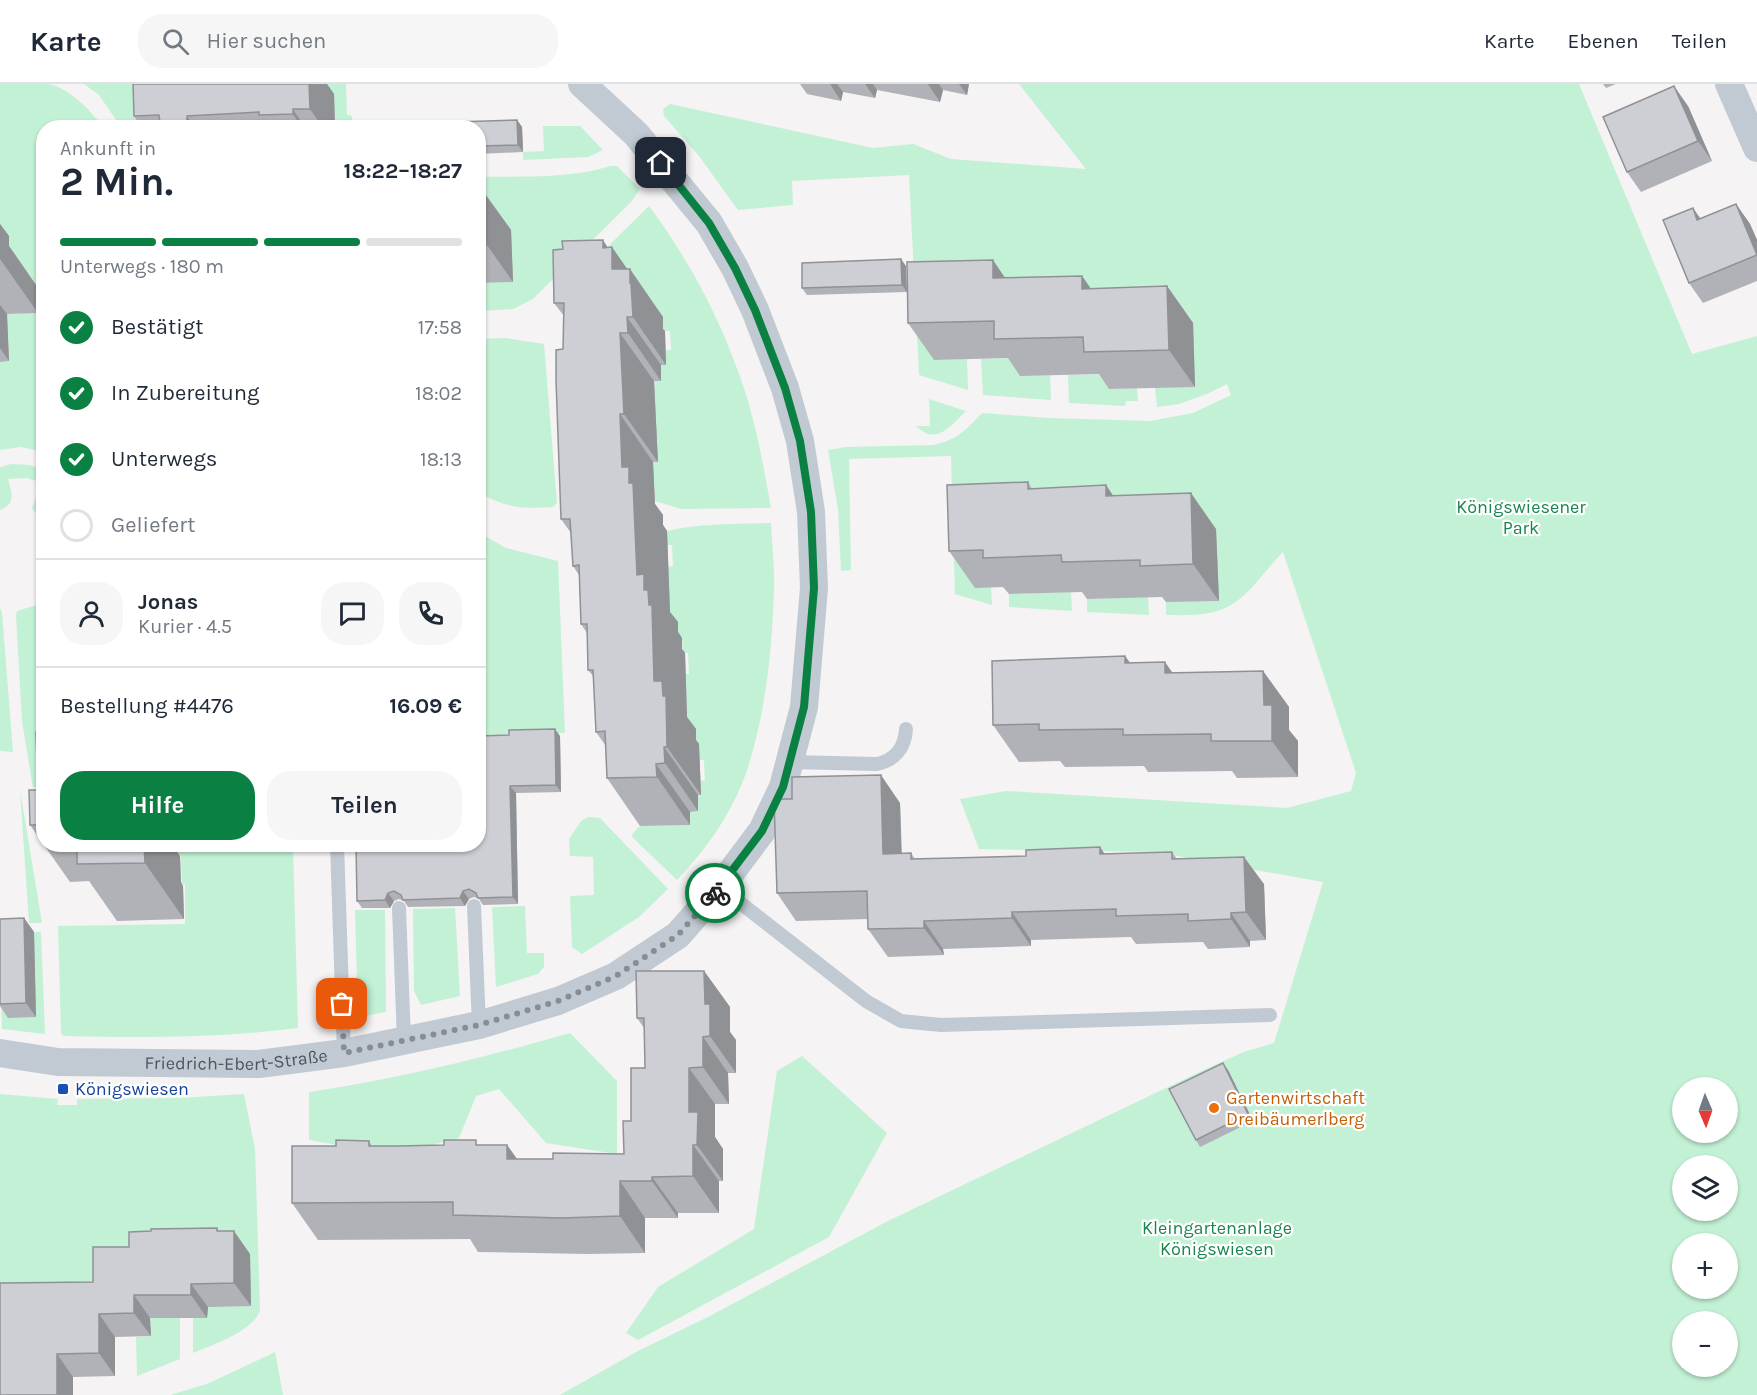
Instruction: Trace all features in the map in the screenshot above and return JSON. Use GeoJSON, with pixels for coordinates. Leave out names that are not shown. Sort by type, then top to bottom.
{"type":"FeatureCollection","features":[{"type":"Feature","properties":{"kind":"street","name":"Friedrich-Ebert-Straße"},"geometry":{"type":"LineString","coordinates":[[0,1053],[58,1062],[259,1064],[344,1053],[479,1025],[558,1001],[616,976],[678,935],[720,887],[762,831],[783,787],[804,707],[814,588],[811,512],[800,441],[785,388],[755,310],[735,268],[709,223],[636,134],[582,84]]}},
{"type":"Feature","properties":{"kind":"street"},"geometry":{"type":"LineString","coordinates":[[1730,84],[1757,148]]}},
{"type":"Feature","properties":{"kind":"lane"},"geometry":{"type":"LineString","coordinates":[[790,762],[877,764],[886,762],[902,748],[906,729]]}},
{"type":"Feature","properties":{"kind":"lane"},"geometry":{"type":"LineString","coordinates":[[337,852],[344,1053]]}},
{"type":"Feature","properties":{"kind":"lane"},"geometry":{"type":"LineString","coordinates":[[720,887],[866,1001],[901,1021],[941,1025],[1270,1015]]}},
{"type":"Feature","properties":{"kind":"lane"},"geometry":{"type":"LineString","coordinates":[[474,906],[479,1025]]}},
{"type":"Feature","properties":{"kind":"lane"},"geometry":{"type":"LineString","coordinates":[[399,908],[404,1041]]}},
{"type":"Feature","properties":{"kind":"green space"},"geometry":{"type":"Polygon","coordinates":[[[0,84],[56,86],[72,95],[97,120],[36,120],[36,308],[0,236],[0,84]]]}},
{"type":"Feature","properties":{"kind":"green space"},"geometry":{"type":"Polygon","coordinates":[[[84,84],[346,84],[347,115],[352,116],[352,120],[116,120],[99,95],[84,84]]]}},
{"type":"Feature","properties":{"kind":"green space","name":"Königswiesener Park"},"geometry":{"type":"Polygon","coordinates":[[[1019,84],[1579,84],[1692,354],[1757,336],[1757,1395],[560,1395],[638,1351],[708,1317],[886,1222],[1212,1066],[1244,1052],[1274,1043],[1323,882],[1154,852],[979,849],[960,799],[1006,791],[1287,808],[1351,791],[1356,773],[1283,552],[1241,598],[1232,605],[1209,613],[1166,615],[1166,602],[1216,529],[975,587],[991,587],[992,605],[955,594],[951,456],[849,459],[851,570],[841,571],[838,509],[828,450],[846,447],[933,445],[949,440],[960,433],[982,413],[1150,421],[1193,413],[1231,395],[1227,384],[1179,404],[1157,407],[1155,388],[914,275],[909,175],[792,181],[793,205],[738,210],[699,156],[664,116],[663,109],[670,104],[873,148],[913,144],[951,159],[1086,169],[1019,84]]]}},
{"type":"Feature","properties":{"kind":"green space"},"geometry":{"type":"Polygon","coordinates":[[[543,126],[580,126],[603,150],[588,157],[523,160],[523,152],[544,151],[543,126]]]}},
{"type":"Feature","properties":{"kind":"green space"},"geometry":{"type":"Polygon","coordinates":[[[617,166],[640,189],[632,201],[533,299],[513,309],[486,311],[486,177],[562,175],[617,166]]]}},
{"type":"Feature","properties":{"kind":"green space"},"geometry":{"type":"Polygon","coordinates":[[[649,206],[676,245],[700,287],[731,352],[754,423],[771,508],[681,509],[655,501],[653,462],[658,462],[657,437],[652,436],[654,381],[661,381],[661,365],[666,365],[666,350],[671,350],[670,331],[663,331],[580,274],[649,206]]]}},
{"type":"Feature","properties":{"kind":"green space"},"geometry":{"type":"Polygon","coordinates":[[[36,312],[36,450],[21,447],[0,450],[0,362],[9,361],[7,314],[36,312]]]}},
{"type":"Feature","properties":{"kind":"green space"},"geometry":{"type":"Polygon","coordinates":[[[917,333],[934,360],[967,359],[968,390],[919,375],[917,333]]]}},
{"type":"Feature","properties":{"kind":"green space"},"geometry":{"type":"Polygon","coordinates":[[[505,338],[544,344],[557,503],[553,507],[515,506],[486,496],[486,339],[505,338]]]}},
{"type":"Feature","properties":{"kind":"green space"},"geometry":{"type":"Polygon","coordinates":[[[1020,358],[1050,375],[1051,400],[983,395],[981,359],[1020,358]]]}},
{"type":"Feature","properties":{"kind":"green space"},"geometry":{"type":"Polygon","coordinates":[[[1109,374],[1109,389],[1137,388],[1138,401],[1126,401],[1125,406],[1069,403],[1068,375],[1109,374]]]}},
{"type":"Feature","properties":{"kind":"green space"},"geometry":{"type":"Polygon","coordinates":[[[929,399],[966,411],[944,431],[934,435],[928,434],[916,426],[930,426],[929,399]]]}},
{"type":"Feature","properties":{"kind":"green space"},"geometry":{"type":"Polygon","coordinates":[[[11,464],[36,467],[36,481],[27,478],[8,479],[11,501],[9,505],[0,510],[0,467],[11,464]]]}},
{"type":"Feature","properties":{"kind":"green space"},"geometry":{"type":"Polygon","coordinates":[[[36,498],[36,513],[32,508],[36,498]]]}},
{"type":"Feature","properties":{"kind":"green space"},"geometry":{"type":"Polygon","coordinates":[[[771,523],[774,566],[772,635],[764,700],[755,743],[737,796],[729,811],[710,841],[677,880],[632,837],[640,826],[690,825],[690,812],[698,811],[698,795],[701,795],[700,781],[705,780],[704,760],[700,760],[699,745],[688,729],[683,674],[689,674],[688,653],[683,653],[682,639],[670,623],[668,567],[673,566],[672,545],[667,545],[667,531],[706,525],[771,523]]]}},
{"type":"Feature","properties":{"kind":"green space"},"geometry":{"type":"Polygon","coordinates":[[[486,537],[506,548],[558,561],[565,733],[486,735],[486,537]]]}},
{"type":"Feature","properties":{"kind":"green space"},"geometry":{"type":"Polygon","coordinates":[[[1071,592],[1072,611],[1009,607],[1009,594],[1071,592]]]}},
{"type":"Feature","properties":{"kind":"green space"},"geometry":{"type":"Polygon","coordinates":[[[1148,597],[1149,615],[1087,612],[1087,599],[1148,597]]]}},
{"type":"Feature","properties":{"kind":"green space"},"geometry":{"type":"Polygon","coordinates":[[[36,605],[36,787],[33,788],[22,721],[17,611],[36,605]]]}},
{"type":"Feature","properties":{"kind":"green space"},"geometry":{"type":"Polygon","coordinates":[[[0,608],[2,613],[13,752],[0,751],[0,608]]]}},
{"type":"Feature","properties":{"kind":"green space"},"geometry":{"type":"Polygon","coordinates":[[[20,790],[42,923],[29,923],[20,790]]]}},
{"type":"Feature","properties":{"kind":"green space"},"geometry":{"type":"Polygon","coordinates":[[[589,817],[600,818],[668,889],[639,917],[582,954],[572,947],[570,896],[594,895],[593,857],[570,856],[569,839],[582,820],[589,817]]]}},
{"type":"Feature","properties":{"kind":"green space"},"geometry":{"type":"Polygon","coordinates":[[[175,852],[293,852],[298,1028],[181,1037],[63,1036],[61,1033],[58,926],[185,924],[185,884],[182,884],[181,855],[175,855],[175,852]]]}},
{"type":"Feature","properties":{"kind":"green space"},"geometry":{"type":"Polygon","coordinates":[[[525,906],[527,953],[544,953],[544,967],[538,974],[496,987],[492,907],[525,906]]]}},
{"type":"Feature","properties":{"kind":"green space"},"geometry":{"type":"Polygon","coordinates":[[[455,908],[460,996],[421,1005],[414,991],[413,909],[455,908]]]}},
{"type":"Feature","properties":{"kind":"green space"},"geometry":{"type":"Polygon","coordinates":[[[355,910],[385,910],[386,1012],[358,1017],[355,910]]]}},
{"type":"Feature","properties":{"kind":"green space"},"geometry":{"type":"Polygon","coordinates":[[[34,932],[41,932],[45,1034],[2,1029],[1,992],[35,1017],[34,932]]]}},
{"type":"Feature","properties":{"kind":"green space"},"geometry":{"type":"Polygon","coordinates":[[[570,1033],[617,1081],[617,1154],[546,1143],[499,1089],[476,1096],[459,1138],[393,1155],[309,1140],[309,1092],[440,1067],[570,1033]]]}},
{"type":"Feature","properties":{"kind":"green space"},"geometry":{"type":"Polygon","coordinates":[[[802,1056],[887,1133],[829,1237],[638,1340],[626,1333],[658,1287],[754,1229],[777,1071],[802,1056]]]}},
{"type":"Feature","properties":{"kind":"green space"},"geometry":{"type":"Polygon","coordinates":[[[0,1094],[58,1099],[57,1105],[77,1105],[77,1099],[179,1098],[244,1094],[255,1149],[260,1310],[256,1318],[232,1336],[193,1353],[193,1318],[207,1318],[109,1305],[0,1306],[0,1094]]]}},
{"type":"Feature","properties":{"kind":"green space"},"geometry":{"type":"Polygon","coordinates":[[[180,1302],[180,1359],[137,1376],[136,1337],[151,1336],[150,1307],[180,1302]]]}},
{"type":"Feature","properties":{"kind":"green space"},"geometry":{"type":"Polygon","coordinates":[[[275,1352],[283,1395],[170,1395],[207,1384],[275,1352]]]}},
{"type":"Feature","properties":{"kind":"building"},"geometry":{"type":"Polygon","coordinates":[[[133,84],[309,84],[310,109],[293,109],[293,114],[259,115],[259,112],[187,116],[187,120],[160,120],[159,115],[134,116],[133,84]]]}},
{"type":"Feature","properties":{"kind":"building"},"geometry":{"type":"Polygon","coordinates":[[[1674,86],[1698,141],[1627,172],[1603,117],[1674,86]]]}},
{"type":"Feature","properties":{"kind":"building"},"geometry":{"type":"Polygon","coordinates":[[[517,120],[518,145],[486,146],[486,121],[517,120]]]}},
{"type":"Feature","properties":{"kind":"building"},"geometry":{"type":"Polygon","coordinates":[[[1736,204],[1757,255],[1689,283],[1663,220],[1693,208],[1697,220],[1736,204]]]}},
{"type":"Feature","properties":{"kind":"building"},"geometry":{"type":"Polygon","coordinates":[[[603,240],[603,248],[612,247],[612,269],[630,269],[633,317],[627,317],[628,333],[620,333],[624,414],[620,414],[622,467],[629,467],[629,483],[633,483],[637,575],[644,574],[644,590],[648,590],[649,605],[652,605],[654,681],[662,681],[663,696],[666,696],[667,747],[664,747],[665,763],[656,764],[657,777],[607,778],[605,731],[596,732],[593,670],[588,670],[587,624],[581,624],[579,565],[573,566],[570,519],[561,519],[556,350],[563,349],[564,303],[554,303],[553,250],[563,249],[562,241],[603,240]]]}},
{"type":"Feature","properties":{"kind":"building"},"geometry":{"type":"Polygon","coordinates":[[[901,259],[902,285],[802,288],[802,263],[901,259]]]}},
{"type":"Feature","properties":{"kind":"building"},"geometry":{"type":"Polygon","coordinates":[[[993,260],[993,278],[1082,276],[1082,289],[1167,286],[1169,350],[1084,352],[1083,337],[994,339],[994,321],[908,323],[907,262],[993,260]]]}},
{"type":"Feature","properties":{"kind":"building"},"geometry":{"type":"Polygon","coordinates":[[[1028,482],[1028,489],[1106,485],[1106,496],[1191,493],[1193,564],[1140,566],[1140,560],[1062,562],[1061,555],[983,558],[983,550],[949,551],[947,485],[1028,482]]]}},
{"type":"Feature","properties":{"kind":"building"},"geometry":{"type":"Polygon","coordinates":[[[1125,656],[1125,663],[1165,662],[1165,673],[1263,671],[1264,705],[1272,705],[1272,741],[1211,741],[1211,734],[1123,735],[1123,729],[1039,730],[1039,724],[993,725],[992,661],[1125,656]]]}},
{"type":"Feature","properties":{"kind":"building"},"geometry":{"type":"Polygon","coordinates":[[[555,729],[556,785],[510,786],[513,897],[478,898],[476,893],[469,889],[463,891],[460,898],[403,900],[401,895],[394,891],[388,893],[385,900],[357,901],[356,852],[486,852],[486,736],[509,735],[509,730],[555,729]]]}},
{"type":"Feature","properties":{"kind":"building"},"geometry":{"type":"Polygon","coordinates":[[[881,775],[883,854],[911,853],[911,859],[1026,856],[1026,850],[1100,847],[1100,854],[1172,852],[1172,859],[1244,857],[1246,912],[1231,913],[1231,919],[1188,921],[1188,914],[1116,916],[1116,909],[1012,912],[1012,918],[924,921],[924,928],[868,929],[867,891],[777,893],[774,799],[792,799],[792,777],[881,775]]]}},
{"type":"Feature","properties":{"kind":"building"},"geometry":{"type":"Polygon","coordinates":[[[29,790],[36,790],[36,825],[30,825],[29,790]]]}},
{"type":"Feature","properties":{"kind":"building"},"geometry":{"type":"Polygon","coordinates":[[[77,852],[144,852],[145,863],[77,864],[77,852]]]}},
{"type":"Feature","properties":{"kind":"building"},"geometry":{"type":"Polygon","coordinates":[[[24,918],[26,1003],[0,1004],[0,919],[24,918]]]}},
{"type":"Feature","properties":{"kind":"building"},"geometry":{"type":"Polygon","coordinates":[[[636,971],[704,971],[705,1004],[710,1004],[710,1036],[703,1037],[703,1067],[689,1068],[689,1112],[698,1112],[697,1145],[693,1145],[693,1176],[652,1177],[652,1181],[620,1181],[620,1216],[562,1218],[453,1215],[453,1202],[292,1203],[292,1146],[336,1146],[336,1140],[369,1141],[369,1146],[398,1146],[444,1145],[444,1140],[476,1140],[476,1145],[507,1145],[507,1159],[553,1159],[553,1153],[624,1154],[623,1121],[631,1121],[631,1068],[645,1068],[644,1018],[637,1018],[636,971]]]}},
{"type":"Feature","properties":{"kind":"building","name":"Gartenwirtschaft Dreibäumerlberg"},"geometry":{"type":"Polygon","coordinates":[[[1223,1063],[1248,1114],[1196,1140],[1169,1089],[1223,1063]]]}},
{"type":"Feature","properties":{"kind":"building"},"geometry":{"type":"Polygon","coordinates":[[[217,1228],[217,1231],[234,1231],[234,1283],[191,1284],[191,1295],[134,1295],[134,1313],[99,1314],[99,1353],[57,1354],[57,1395],[0,1395],[0,1283],[93,1282],[93,1247],[129,1247],[129,1232],[151,1231],[151,1229],[217,1228]]]}},
{"type":"Feature","properties":{"kind":"way so far"},"geometry":{"type":"LineString","coordinates":[[342,1004],[344,1053],[479,1025],[558,1001],[616,976],[678,935],[715,893]]}},
{"type":"Feature","properties":{"kind":"place","name":"Königswiesen"},"geometry":{"type":"Point","coordinates":[63,1089]}},
{"type":"Feature","properties":{"kind":"place","name":"Gartenwirtschaft Dreibäumerlberg"},"geometry":{"type":"Point","coordinates":[1214,1108]}},
{"type":"Feature","properties":{"kind":"route"},"geometry":{"type":"LineString","coordinates":[[661,163],[709,223],[735,268],[755,310],[785,388],[800,441],[811,512],[814,588],[804,707],[783,787],[762,831],[715,893]]}},
{"type":"Feature","properties":{"kind":"park label","name":"Kleingartenanlage Königswiesen"},"geometry":{"type":"Point","coordinates":[1217,1238]}}]}
